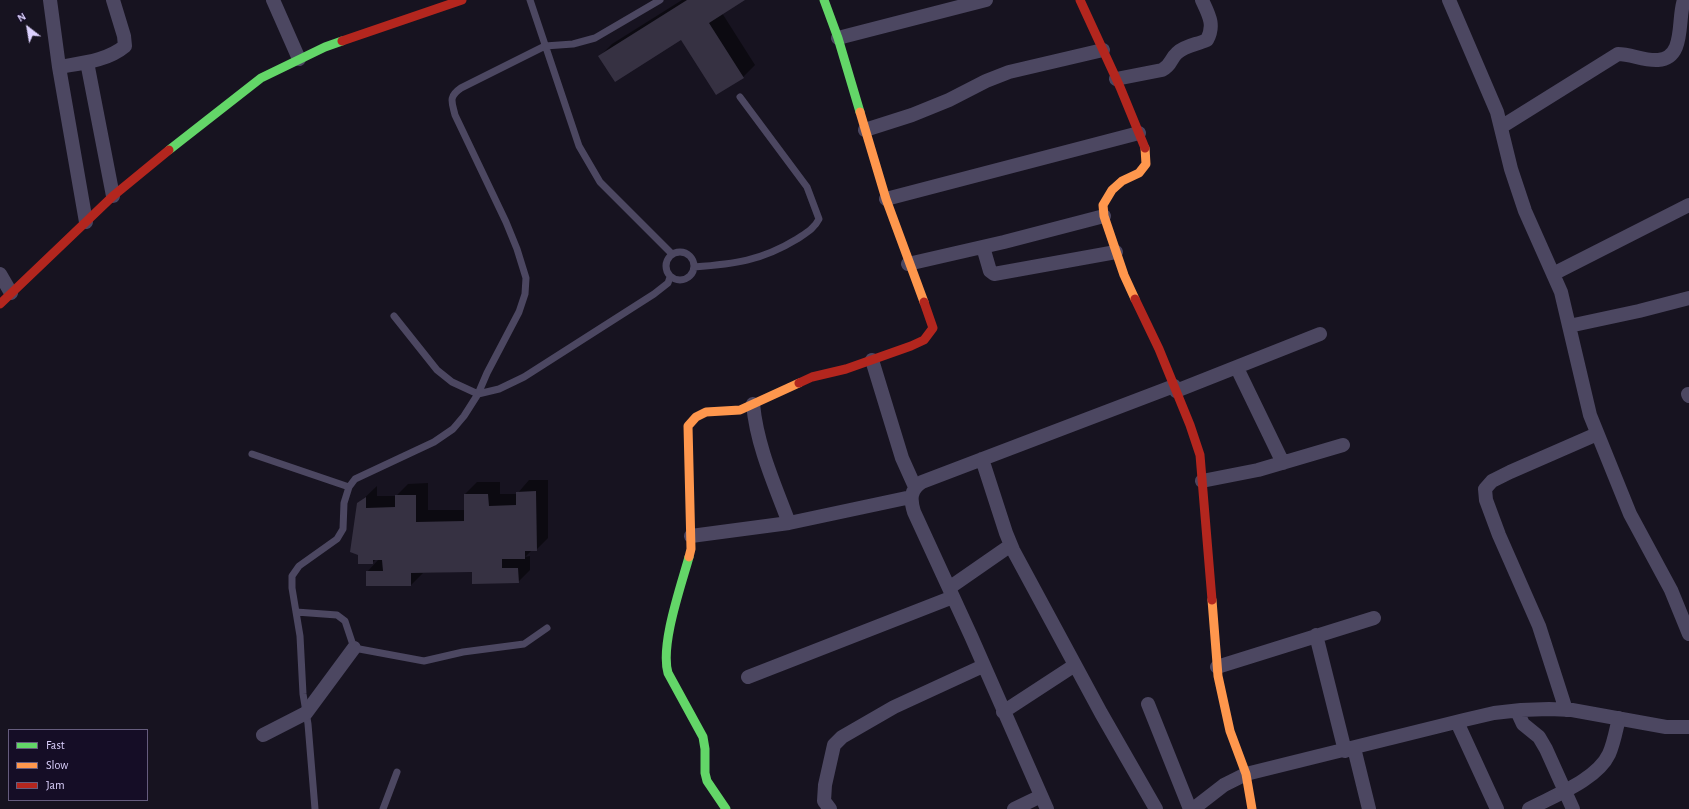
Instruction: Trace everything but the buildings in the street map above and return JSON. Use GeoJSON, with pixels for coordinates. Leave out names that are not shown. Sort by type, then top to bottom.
{"type":"FeatureCollection","features":[{"type":"Feature","properties":{"kind":"street"},"geometry":{"type":"LineString","coordinates":[[50,0],[59,66],[86,222]]}},
{"type":"Feature","properties":{"kind":"street"},"geometry":{"type":"LineString","coordinates":[[59,66],[97,60],[118,52],[125,46],[124,36],[113,0]]}},
{"type":"Feature","properties":{"kind":"street"},"geometry":{"type":"LineString","coordinates":[[273,0],[299,58]]}},
{"type":"Feature","properties":{"kind":"street"},"geometry":{"type":"LineString","coordinates":[[0,304],[113,196],[196,127],[261,78],[299,58],[325,47],[443,3],[462,0]]}},
{"type":"Feature","properties":{"kind":"street"},"geometry":{"type":"LineString","coordinates":[[726,809],[707,780],[705,773],[705,749],[703,736],[668,673],[665,663],[668,635],[691,549],[688,426],[696,417],[706,412],[714,410],[740,410],[812,377],[872,360],[924,340],[933,328],[908,264],[886,199],[838,38],[824,0]]}},
{"type":"Feature","properties":{"kind":"street"},"geometry":{"type":"LineString","coordinates":[[838,38],[986,0]]}},
{"type":"Feature","properties":{"kind":"street"},"geometry":{"type":"LineString","coordinates":[[1116,79],[1162,70],[1169,67],[1176,54],[1187,46],[1207,40],[1211,32],[1210,18],[1202,0]]}},
{"type":"Feature","properties":{"kind":"street"},"geometry":{"type":"LineString","coordinates":[[1449,0],[1497,112],[1511,169],[1525,211],[1561,292],[1590,415],[1597,434],[1630,514],[1671,590],[1689,634]]}},
{"type":"Feature","properties":{"kind":"street"},"geometry":{"type":"LineString","coordinates":[[1501,127],[1618,54],[1627,54],[1636,58],[1659,60],[1671,56],[1677,47],[1684,0]]}},
{"type":"Feature","properties":{"kind":"street"},"geometry":{"type":"LineString","coordinates":[[1083,1],[1146,151],[1146,164],[1139,173],[1122,181],[1112,190],[1103,205],[1104,216],[1124,275],[1159,349],[1197,445],[1202,468],[1218,676],[1230,731],[1246,774],[1252,809]]}},
{"type":"Feature","properties":{"kind":"street"},"geometry":{"type":"LineString","coordinates":[[865,130],[912,115],[949,100],[986,81],[1009,72],[1103,50]]}},
{"type":"Feature","properties":{"kind":"street"},"geometry":{"type":"LineString","coordinates":[[87,62],[113,196]]}},
{"type":"Feature","properties":{"kind":"street"},"geometry":{"type":"LineString","coordinates":[[886,199],[1139,133]]}},
{"type":"Feature","properties":{"kind":"street"},"geometry":{"type":"LineString","coordinates":[[1553,274],[1689,205]]}},
{"type":"Feature","properties":{"kind":"street"},"geometry":{"type":"LineString","coordinates":[[908,264],[983,247],[1104,216]]}},
{"type":"Feature","properties":{"kind":"street"},"geometry":{"type":"LineString","coordinates":[[983,247],[990,271],[994,274],[1116,252]]}},
{"type":"Feature","properties":{"kind":"street"},"geometry":{"type":"LineString","coordinates":[[0,274],[11,293]]}},
{"type":"Feature","properties":{"kind":"street"},"geometry":{"type":"LineString","coordinates":[[1569,326],[1639,311],[1689,298]]}},
{"type":"Feature","properties":{"kind":"street"},"geometry":{"type":"LineString","coordinates":[[691,536],[789,522],[913,492],[922,482],[1175,388],[1237,368],[1320,334]]}},
{"type":"Feature","properties":{"kind":"street"},"geometry":{"type":"LineString","coordinates":[[872,360],[913,492],[914,512],[1047,809]]}},
{"type":"Feature","properties":{"kind":"street"},"geometry":{"type":"LineString","coordinates":[[1237,368],[1283,463]]}},
{"type":"Feature","properties":{"kind":"street"},"geometry":{"type":"LineString","coordinates":[[753,404],[755,425],[761,450],[789,522]]}},
{"type":"Feature","properties":{"kind":"street"},"geometry":{"type":"LineString","coordinates":[[1566,710],[1539,626],[1499,535],[1486,500],[1485,489],[1492,480],[1597,434]]}},
{"type":"Feature","properties":{"kind":"street"},"geometry":{"type":"LineString","coordinates":[[1202,481],[1258,470],[1343,445]]}},
{"type":"Feature","properties":{"kind":"street"},"geometry":{"type":"LineString","coordinates":[[982,459],[1011,545],[1075,665],[1156,809]]}},
{"type":"Feature","properties":{"kind":"street"},"geometry":{"type":"LineString","coordinates":[[748,677],[951,592],[1011,545]]}},
{"type":"Feature","properties":{"kind":"street"},"geometry":{"type":"LineString","coordinates":[[1217,667],[1374,618]]}},
{"type":"Feature","properties":{"kind":"street"},"geometry":{"type":"LineString","coordinates":[[1316,635],[1368,809]]}},
{"type":"Feature","properties":{"kind":"street"},"geometry":{"type":"LineString","coordinates":[[263,735],[306,713],[354,648]]}},
{"type":"Feature","properties":{"kind":"street"},"geometry":{"type":"LineString","coordinates":[[1003,712],[1075,665]]}},
{"type":"Feature","properties":{"kind":"street"},"geometry":{"type":"LineString","coordinates":[[830,809],[824,801],[825,785],[834,745],[842,737],[894,706],[983,666]]}},
{"type":"Feature","properties":{"kind":"street"},"geometry":{"type":"LineString","coordinates":[[1148,704],[1190,809]]}},
{"type":"Feature","properties":{"kind":"street"},"geometry":{"type":"LineString","coordinates":[[1194,809],[1224,785],[1246,774],[1494,713],[1549,708],[1619,718],[1666,727],[1689,727]]}},
{"type":"Feature","properties":{"kind":"street"},"geometry":{"type":"LineString","coordinates":[[1517,711],[1523,724],[1539,737],[1546,749],[1573,809]]}},
{"type":"Feature","properties":{"kind":"street"},"geometry":{"type":"LineString","coordinates":[[1529,809],[1592,774],[1603,765],[1610,753],[1619,718]]}},
{"type":"Feature","properties":{"kind":"street"},"geometry":{"type":"LineString","coordinates":[[1457,722],[1497,809]]}},
{"type":"Feature","properties":{"kind":"street"},"geometry":{"type":"LineString","coordinates":[[1014,809],[1040,796]]}},
{"type":"Feature","properties":{"kind":"lane"},"geometry":{"type":"LineString","coordinates":[[530,0],[579,146],[600,182],[672,254]]}},
{"type":"Feature","properties":{"kind":"lane"},"geometry":{"type":"LineString","coordinates":[[314,809],[313,780],[303,694],[300,636],[292,588],[292,576],[299,566],[337,539],[343,529],[344,503],[349,487],[355,479],[434,442],[453,429],[464,416],[478,394],[487,373],[519,312],[525,294],[526,278],[517,249],[506,222],[455,115],[451,100],[453,93],[460,88],[545,46],[573,44],[595,38],[660,0]]}},
{"type":"Feature","properties":{"kind":"lane"},"geometry":{"type":"LineString","coordinates":[[694,267],[729,264],[752,260],[775,252],[814,228],[819,219],[817,210],[807,187],[740,98]]}},
{"type":"Feature","properties":{"kind":"lane"},"geometry":{"type":"LineString","coordinates":[[680,251],[685,252],[692,258],[694,267],[693,272],[687,278],[678,281],[670,278],[666,272],[665,266],[667,259],[672,254],[680,251]]}},
{"type":"Feature","properties":{"kind":"lane"},"geometry":{"type":"LineString","coordinates":[[394,316],[437,370],[452,382],[478,394],[499,389],[524,377],[654,294],[668,283],[670,278]]}},
{"type":"Feature","properties":{"kind":"lane"},"geometry":{"type":"LineString","coordinates":[[252,454],[349,487]]}},
{"type":"Feature","properties":{"kind":"lane"},"geometry":{"type":"LineString","coordinates":[[296,612],[337,615],[345,621],[354,648],[424,661],[463,652],[524,644],[547,628]]}},
{"type":"Feature","properties":{"kind":"lane"},"geometry":{"type":"LineString","coordinates":[[383,809],[397,772]]}},
{"type":"Feature","properties":{"kind":"traffic: fast"},"geometry":{"type":"LineString","coordinates":[[824,0],[838,38],[860,112]]}},
{"type":"Feature","properties":{"kind":"traffic: fast"},"geometry":{"type":"LineString","coordinates":[[169,150],[261,78],[325,47],[342,41]]}},
{"type":"Feature","properties":{"kind":"traffic: fast"},"geometry":{"type":"LineString","coordinates":[[689,557],[672,615],[666,661],[668,673],[703,737],[705,749],[705,773],[707,781],[726,809]]}},
{"type":"Feature","properties":{"kind":"traffic: slow"},"geometry":{"type":"LineString","coordinates":[[860,112],[886,199],[924,302]]}},
{"type":"Feature","properties":{"kind":"traffic: slow"},"geometry":{"type":"LineString","coordinates":[[1135,299],[1124,275],[1104,216],[1103,205],[1112,190],[1122,181],[1139,173],[1146,164],[1145,148]]}},
{"type":"Feature","properties":{"kind":"traffic: slow"},"geometry":{"type":"LineString","coordinates":[[689,557],[691,549],[688,426],[696,417],[706,412],[740,410],[799,383]]}},
{"type":"Feature","properties":{"kind":"traffic: slow"},"geometry":{"type":"LineString","coordinates":[[1212,600],[1218,676],[1230,731],[1246,774],[1252,809]]}},
{"type":"Feature","properties":{"kind":"traffic: jam"},"geometry":{"type":"LineString","coordinates":[[342,41],[462,0]]}},
{"type":"Feature","properties":{"kind":"traffic: jam"},"geometry":{"type":"LineString","coordinates":[[1080,0],[1120,87],[1145,148]]}},
{"type":"Feature","properties":{"kind":"traffic: jam"},"geometry":{"type":"LineString","coordinates":[[0,304],[113,196],[169,150]]}},
{"type":"Feature","properties":{"kind":"traffic: jam"},"geometry":{"type":"LineString","coordinates":[[1135,299],[1159,349],[1190,425],[1200,455],[1212,600]]}},
{"type":"Feature","properties":{"kind":"traffic: jam"},"geometry":{"type":"LineString","coordinates":[[799,383],[812,377],[846,369],[924,340],[933,328],[924,302]]}}]}
